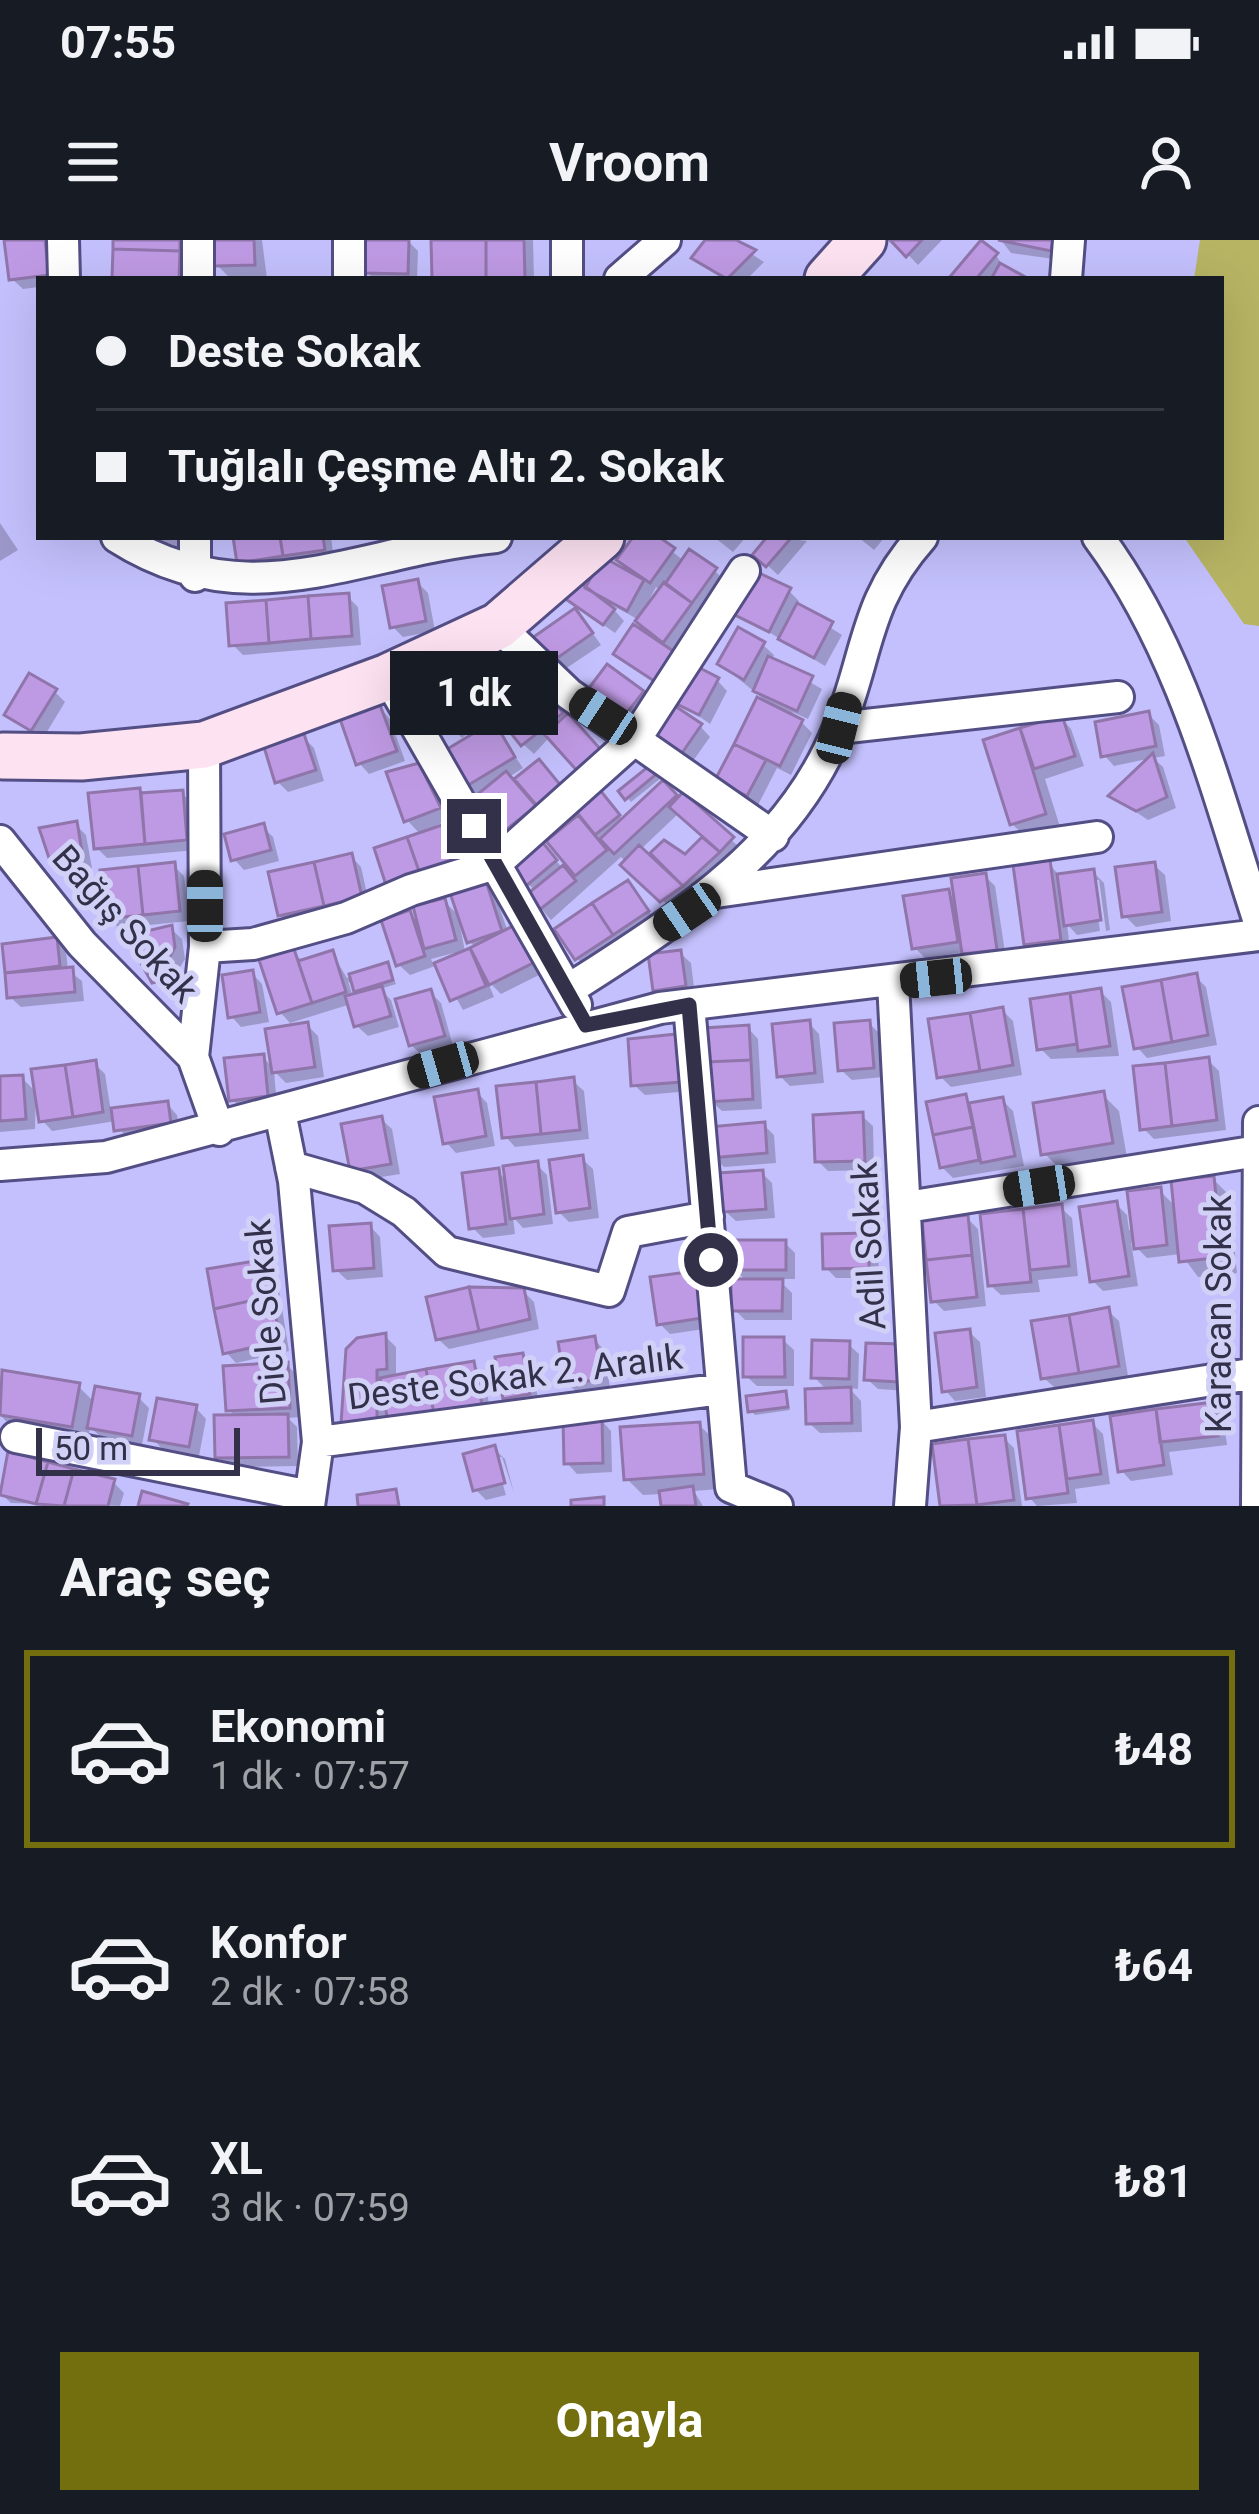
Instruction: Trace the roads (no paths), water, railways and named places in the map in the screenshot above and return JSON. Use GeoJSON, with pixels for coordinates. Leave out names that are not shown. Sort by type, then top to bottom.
{"type":"FeatureCollection","features":[{"type":"Feature","properties":{"kind":"street"},"geometry":{"type":"LineString","coordinates":[[63,240],[64,276]]}},
{"type":"Feature","properties":{"kind":"street"},"geometry":{"type":"LineString","coordinates":[[197,276],[198,240]]}},
{"type":"Feature","properties":{"kind":"street"},"geometry":{"type":"LineString","coordinates":[[349,240],[349,276]]}},
{"type":"Feature","properties":{"kind":"street"},"geometry":{"type":"LineString","coordinates":[[567,240],[567,276]]}},
{"type":"Feature","properties":{"kind":"street"},"geometry":{"type":"LineString","coordinates":[[623,276],[665,240]]}},
{"type":"Feature","properties":{"kind":"street"},"geometry":{"type":"LineString","coordinates":[[832,276],[862,240]]}},
{"type":"Feature","properties":{"kind":"street"},"geometry":{"type":"LineString","coordinates":[[1066,276],[1069,240]]}},
{"type":"Feature","properties":{"kind":"street"},"geometry":{"type":"LineString","coordinates":[[123,540],[195,575],[262,581],[480,540]]}},
{"type":"Feature","properties":{"kind":"street"},"geometry":{"type":"LineString","coordinates":[[195,540],[195,575]]}},
{"type":"Feature","properties":{"kind":"street"},"geometry":{"type":"LineString","coordinates":[[1,757],[81,757],[204,745],[388,677],[498,626],[598,540]]}},
{"type":"Feature","properties":{"kind":"street"},"geometry":{"type":"LineString","coordinates":[[568,990],[716,892],[773,836],[839,728],[858,653],[890,573],[919,540]]}},
{"type":"Feature","properties":{"kind":"street"},"geometry":{"type":"LineString","coordinates":[[1100,540],[1126,574],[1180,681],[1259,922]]}},
{"type":"Feature","properties":{"kind":"street"},"geometry":{"type":"LineString","coordinates":[[205,946],[253,944],[346,918],[411,890],[495,864],[636,738],[744,572]]}},
{"type":"Feature","properties":{"kind":"street"},"geometry":{"type":"LineString","coordinates":[[498,626],[569,694],[773,836]]}},
{"type":"Feature","properties":{"kind":"street"},"geometry":{"type":"LineString","coordinates":[[388,677],[586,1025]]}},
{"type":"Feature","properties":{"kind":"street"},"geometry":{"type":"LineString","coordinates":[[839,728],[1118,697]]}},
{"type":"Feature","properties":{"kind":"street"},"geometry":{"type":"LineString","coordinates":[[204,745],[205,946],[193,1058],[219,1130]]}},
{"type":"Feature","properties":{"kind":"street"},"geometry":{"type":"LineString","coordinates":[[716,892],[1097,837]]}},
{"type":"Feature","properties":{"kind":"street","name":"Bağış Sokak"},"geometry":{"type":"LineString","coordinates":[[0,841],[82,944],[193,1058]]}},
{"type":"Feature","properties":{"kind":"street"},"geometry":{"type":"LineString","coordinates":[[0,1165],[106,1157],[219,1130],[586,1025],[689,1005],[1259,935]]}},
{"type":"Feature","properties":{"kind":"street","name":"Adil Sokak"},"geometry":{"type":"LineString","coordinates":[[893,982],[916,1427],[910,1506]]}},
{"type":"Feature","properties":{"kind":"street"},"geometry":{"type":"LineString","coordinates":[[689,1005],[731,1487],[778,1506]]}},
{"type":"Feature","properties":{"kind":"street","name":"Dicle Sokak"},"geometry":{"type":"LineString","coordinates":[[280,1112],[291,1167],[318,1442],[310,1501]]}},
{"type":"Feature","properties":{"kind":"street","name":"Karacan Sokak"},"geometry":{"type":"LineString","coordinates":[[1257,1506],[1259,1122]]}},
{"type":"Feature","properties":{"kind":"street"},"geometry":{"type":"LineString","coordinates":[[907,1207],[1258,1150]]}},
{"type":"Feature","properties":{"kind":"street"},"geometry":{"type":"LineString","coordinates":[[291,1167],[365,1188],[404,1212],[447,1252],[609,1291],[628,1232],[708,1217]]}},
{"type":"Feature","properties":{"kind":"street"},"geometry":{"type":"LineString","coordinates":[[916,1427],[1257,1373]]}},
{"type":"Feature","properties":{"kind":"street","name":"Deste Sokak 2. Aralık"},"geometry":{"type":"LineString","coordinates":[[318,1442],[722,1389]]}},
{"type":"Feature","properties":{"kind":"street"},"geometry":{"type":"LineString","coordinates":[[16,1437],[310,1501]]}}]}
